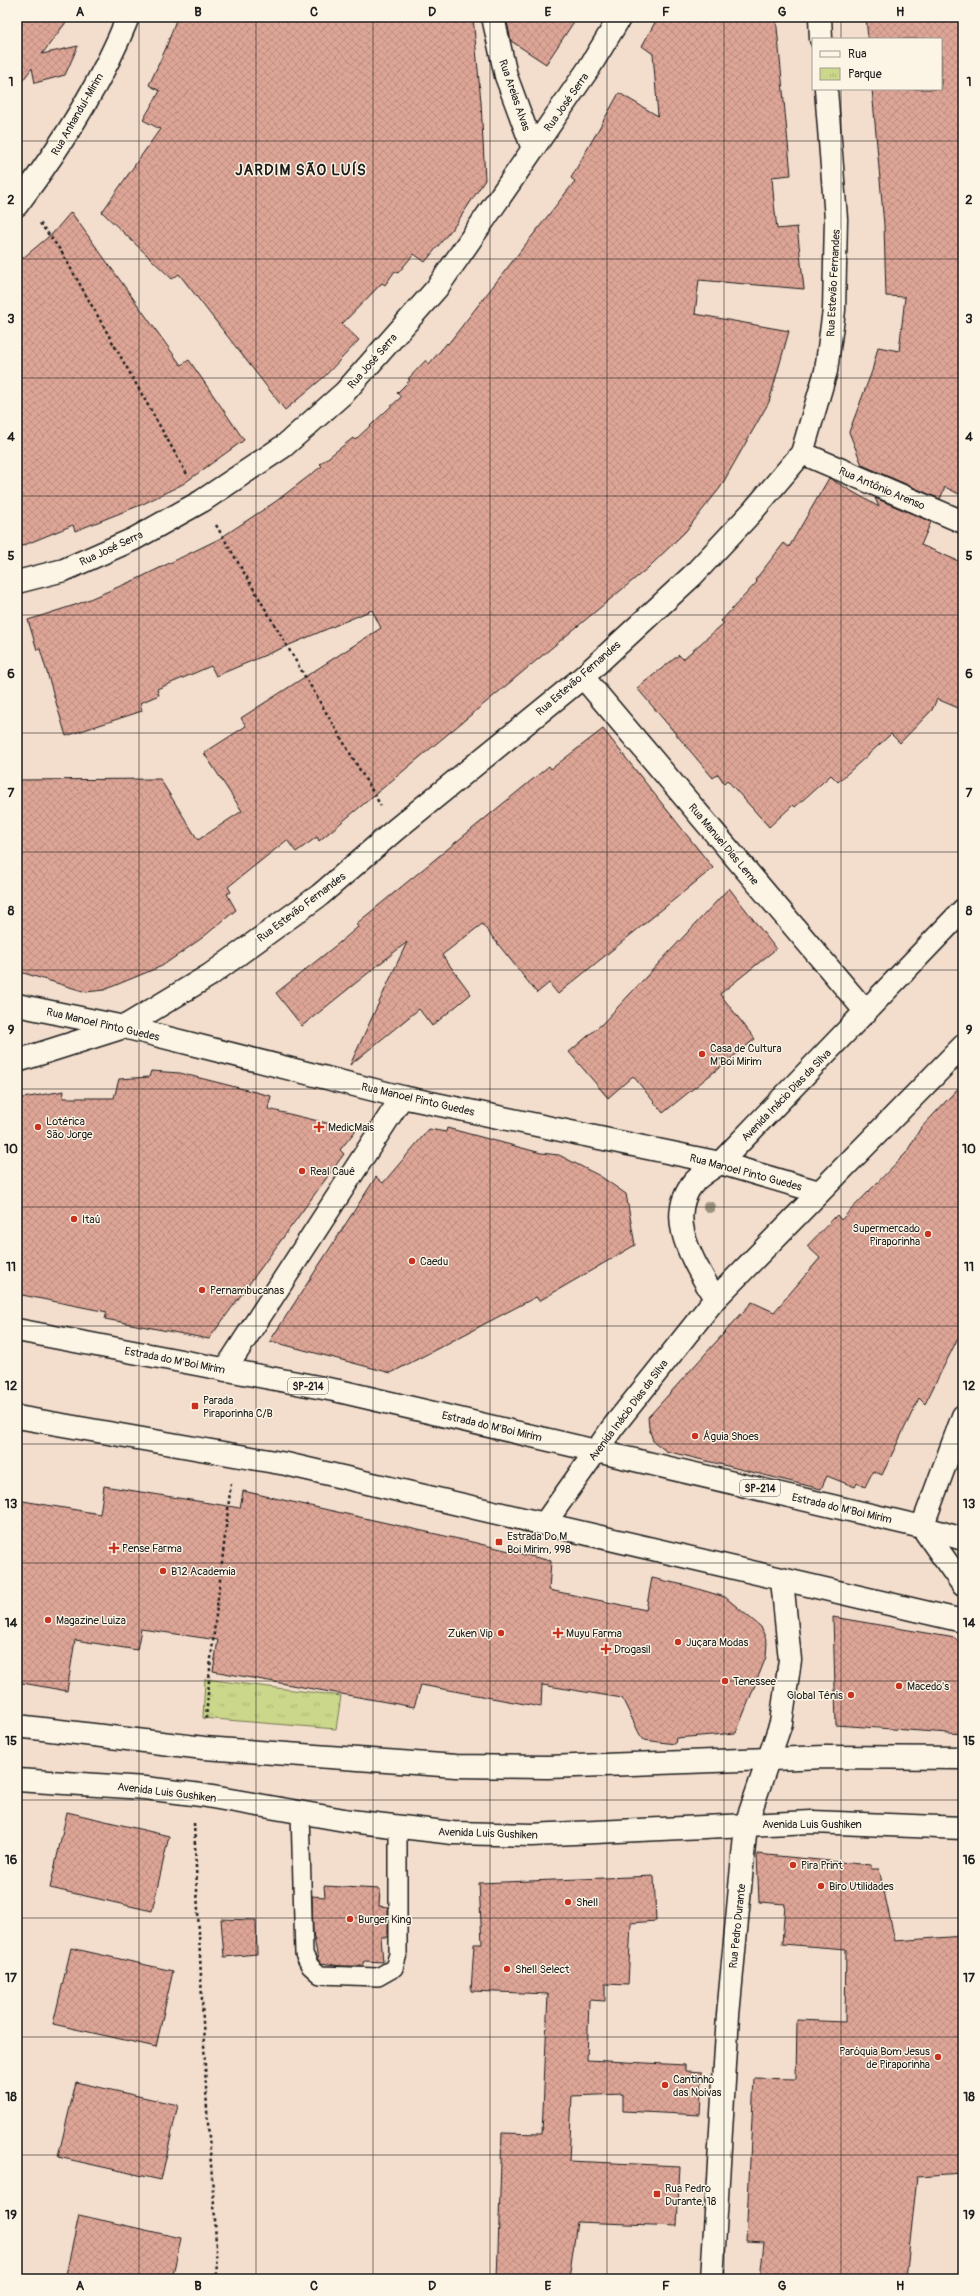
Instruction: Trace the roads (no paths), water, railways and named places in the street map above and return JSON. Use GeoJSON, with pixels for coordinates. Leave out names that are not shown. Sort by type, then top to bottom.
{"type":"FeatureCollection","features":[{"type":"Feature","properties":{"kind":"street","name":"Rua Anhanduí-Mirim"},"geometry":{"type":"LineString","coordinates":[[17,205],[55,152],[116,46],[128,17]]}},
{"type":"Feature","properties":{"kind":"street","name":"Rua Areias Alvas"},"geometry":{"type":"LineString","coordinates":[[493,17],[506,76],[533,149]]}},
{"type":"Feature","properties":{"kind":"street","name":"Rua José Serra"},"geometry":{"type":"LineString","coordinates":[[17,582],[64,570],[134,539],[202,501],[284,446],[345,392],[436,288],[589,68],[620,17]]}},
{"type":"Feature","properties":{"kind":"street"},"geometry":{"type":"LineString","coordinates":[[820,17],[821,38]]}},
{"type":"Feature","properties":{"kind":"street","name":"Rua Estevão Fernandes"},"geometry":{"type":"LineString","coordinates":[[17,1061],[124,1028],[210,975],[320,895],[395,830],[583,676],[693,575],[752,512],[802,453],[826,371],[834,310],[836,219],[826,90]]}},
{"type":"Feature","properties":{"kind":"street","name":"Rua Antônio Arenso"},"geometry":{"type":"LineString","coordinates":[[802,453],[963,522]]}},
{"type":"Feature","properties":{"kind":"street","name":"Rua Manuel Dias Leme"},"geometry":{"type":"LineString","coordinates":[[583,676],[866,1012]]}},
{"type":"Feature","properties":{"kind":"street","name":"Avenida Inácio Dias da Silva"},"geometry":{"type":"LineString","coordinates":[[715,1299],[687,1246],[680,1212],[685,1195],[696,1180],[720,1163],[963,910]]}},
{"type":"Feature","properties":{"kind":"street","name":"Rua Manoel Pinto Guedes"},"geometry":{"type":"LineString","coordinates":[[17,1005],[124,1028],[402,1097],[720,1163],[819,1192]]}},
{"type":"Feature","properties":{"kind":"street","name":"Avenida Inácio Dias da Silva"},"geometry":{"type":"LineString","coordinates":[[545,1523],[613,1426],[715,1299],[963,1046]]}},
{"type":"Feature","properties":{"kind":"street"},"geometry":{"type":"LineString","coordinates":[[225,1370],[402,1097]]}},
{"type":"Feature","properties":{"kind":"street","name":"Estrada do M'Boi Mirim"},"geometry":{"type":"LineString","coordinates":[[17,1330],[339,1391],[922,1527],[963,1539]]}},
{"type":"Feature","properties":{"kind":"street"},"geometry":{"type":"LineString","coordinates":[[963,1416],[922,1527],[963,1585]]}},
{"type":"Feature","properties":{"kind":"street"},"geometry":{"type":"LineString","coordinates":[[17,1417],[286,1464],[963,1621]]}},
{"type":"Feature","properties":{"kind":"street","name":"Rua Pedro Durante"},"geometry":{"type":"LineString","coordinates":[[712,2279],[728,2015],[746,1824],[781,1723],[790,1660],[782,1580]]}},
{"type":"Feature","properties":{"kind":"street"},"geometry":{"type":"LineString","coordinates":[[17,1726],[204,1748],[456,1766],[548,1767],[770,1758],[963,1758]]}},
{"type":"Feature","properties":{"kind":"street","name":"Avenida Luis Gushiken"},"geometry":{"type":"LineString","coordinates":[[17,1780],[145,1788],[193,1794],[350,1822],[453,1833],[531,1835],[812,1822],[963,1828]]}},
{"type":"Feature","properties":{"kind":"lane"},"geometry":{"type":"LineString","coordinates":[[300,1812],[304,1954],[310,1966],[320,1975],[378,1977],[394,1968],[398,1954],[398,1827]]}},
{"type":"Feature","properties":{"kind":"place","name":"Casa de Cultura M'Boi Mirim"},"geometry":{"type":"Point","coordinates":[702,1054]}},
{"type":"Feature","properties":{"kind":"place","name":"Lotérica São Jorge"},"geometry":{"type":"Point","coordinates":[38,1127]}},
{"type":"Feature","properties":{"kind":"place","name":"MedicMais"},"geometry":{"type":"Point","coordinates":[319,1127]}},
{"type":"Feature","properties":{"kind":"place","name":"Real Cauê"},"geometry":{"type":"Point","coordinates":[302,1171]}},
{"type":"Feature","properties":{"kind":"place","name":"Itaú"},"geometry":{"type":"Point","coordinates":[74,1219]}},
{"type":"Feature","properties":{"kind":"place","name":"Supermercado Piraporinha"},"geometry":{"type":"Point","coordinates":[928,1234]}},
{"type":"Feature","properties":{"kind":"place","name":"Caedu"},"geometry":{"type":"Point","coordinates":[412,1261]}},
{"type":"Feature","properties":{"kind":"place","name":"Pernambucanas"},"geometry":{"type":"Point","coordinates":[202,1290]}},
{"type":"Feature","properties":{"kind":"place","name":"Parada Piraporinha C/B"},"geometry":{"type":"Point","coordinates":[195,1406]}},
{"type":"Feature","properties":{"kind":"place","name":"Águia Shoes"},"geometry":{"type":"Point","coordinates":[695,1436]}},
{"type":"Feature","properties":{"kind":"place","name":"Estrada Do M Boi Mirim, 998"},"geometry":{"type":"Point","coordinates":[499,1542]}},
{"type":"Feature","properties":{"kind":"place","name":"Pense Farma"},"geometry":{"type":"Point","coordinates":[114,1548]}},
{"type":"Feature","properties":{"kind":"place","name":"B12 Academia"},"geometry":{"type":"Point","coordinates":[163,1571]}},
{"type":"Feature","properties":{"kind":"place","name":"Magazine Luiza"},"geometry":{"type":"Point","coordinates":[48,1620]}},
{"type":"Feature","properties":{"kind":"place","name":"Zuken Vip"},"geometry":{"type":"Point","coordinates":[501,1633]}},
{"type":"Feature","properties":{"kind":"place","name":"Muyu Farma"},"geometry":{"type":"Point","coordinates":[558,1633]}},
{"type":"Feature","properties":{"kind":"place","name":"Juçara Modas"},"geometry":{"type":"Point","coordinates":[678,1642]}},
{"type":"Feature","properties":{"kind":"place","name":"Drogasil"},"geometry":{"type":"Point","coordinates":[606,1649]}},
{"type":"Feature","properties":{"kind":"place","name":"Tenessee"},"geometry":{"type":"Point","coordinates":[725,1681]}},
{"type":"Feature","properties":{"kind":"place","name":"Macedo's"},"geometry":{"type":"Point","coordinates":[899,1686]}},
{"type":"Feature","properties":{"kind":"place","name":"Global Tênis"},"geometry":{"type":"Point","coordinates":[851,1695]}},
{"type":"Feature","properties":{"kind":"place","name":"Pira Print"},"geometry":{"type":"Point","coordinates":[793,1865]}},
{"type":"Feature","properties":{"kind":"place","name":"Biro Utilidades"},"geometry":{"type":"Point","coordinates":[821,1886]}},
{"type":"Feature","properties":{"kind":"place","name":"Shell"},"geometry":{"type":"Point","coordinates":[568,1902]}},
{"type":"Feature","properties":{"kind":"place","name":"Burger King"},"geometry":{"type":"Point","coordinates":[350,1919]}},
{"type":"Feature","properties":{"kind":"place","name":"Shell Select"},"geometry":{"type":"Point","coordinates":[507,1969]}},
{"type":"Feature","properties":{"kind":"place","name":"Paróquia Bom Jesus de Piraporinha"},"geometry":{"type":"Point","coordinates":[938,2057]}},
{"type":"Feature","properties":{"kind":"place","name":"Cantinho das Noivas"},"geometry":{"type":"Point","coordinates":[665,2085]}},
{"type":"Feature","properties":{"kind":"place","name":"Rua Pedro Durante, 18"},"geometry":{"type":"Point","coordinates":[657,2194]}},
{"type":"Feature","properties":{"kind":"district","name":"JARDIM SÃO LUÍS"},"geometry":{"type":"Point","coordinates":[301,170]}}]}
